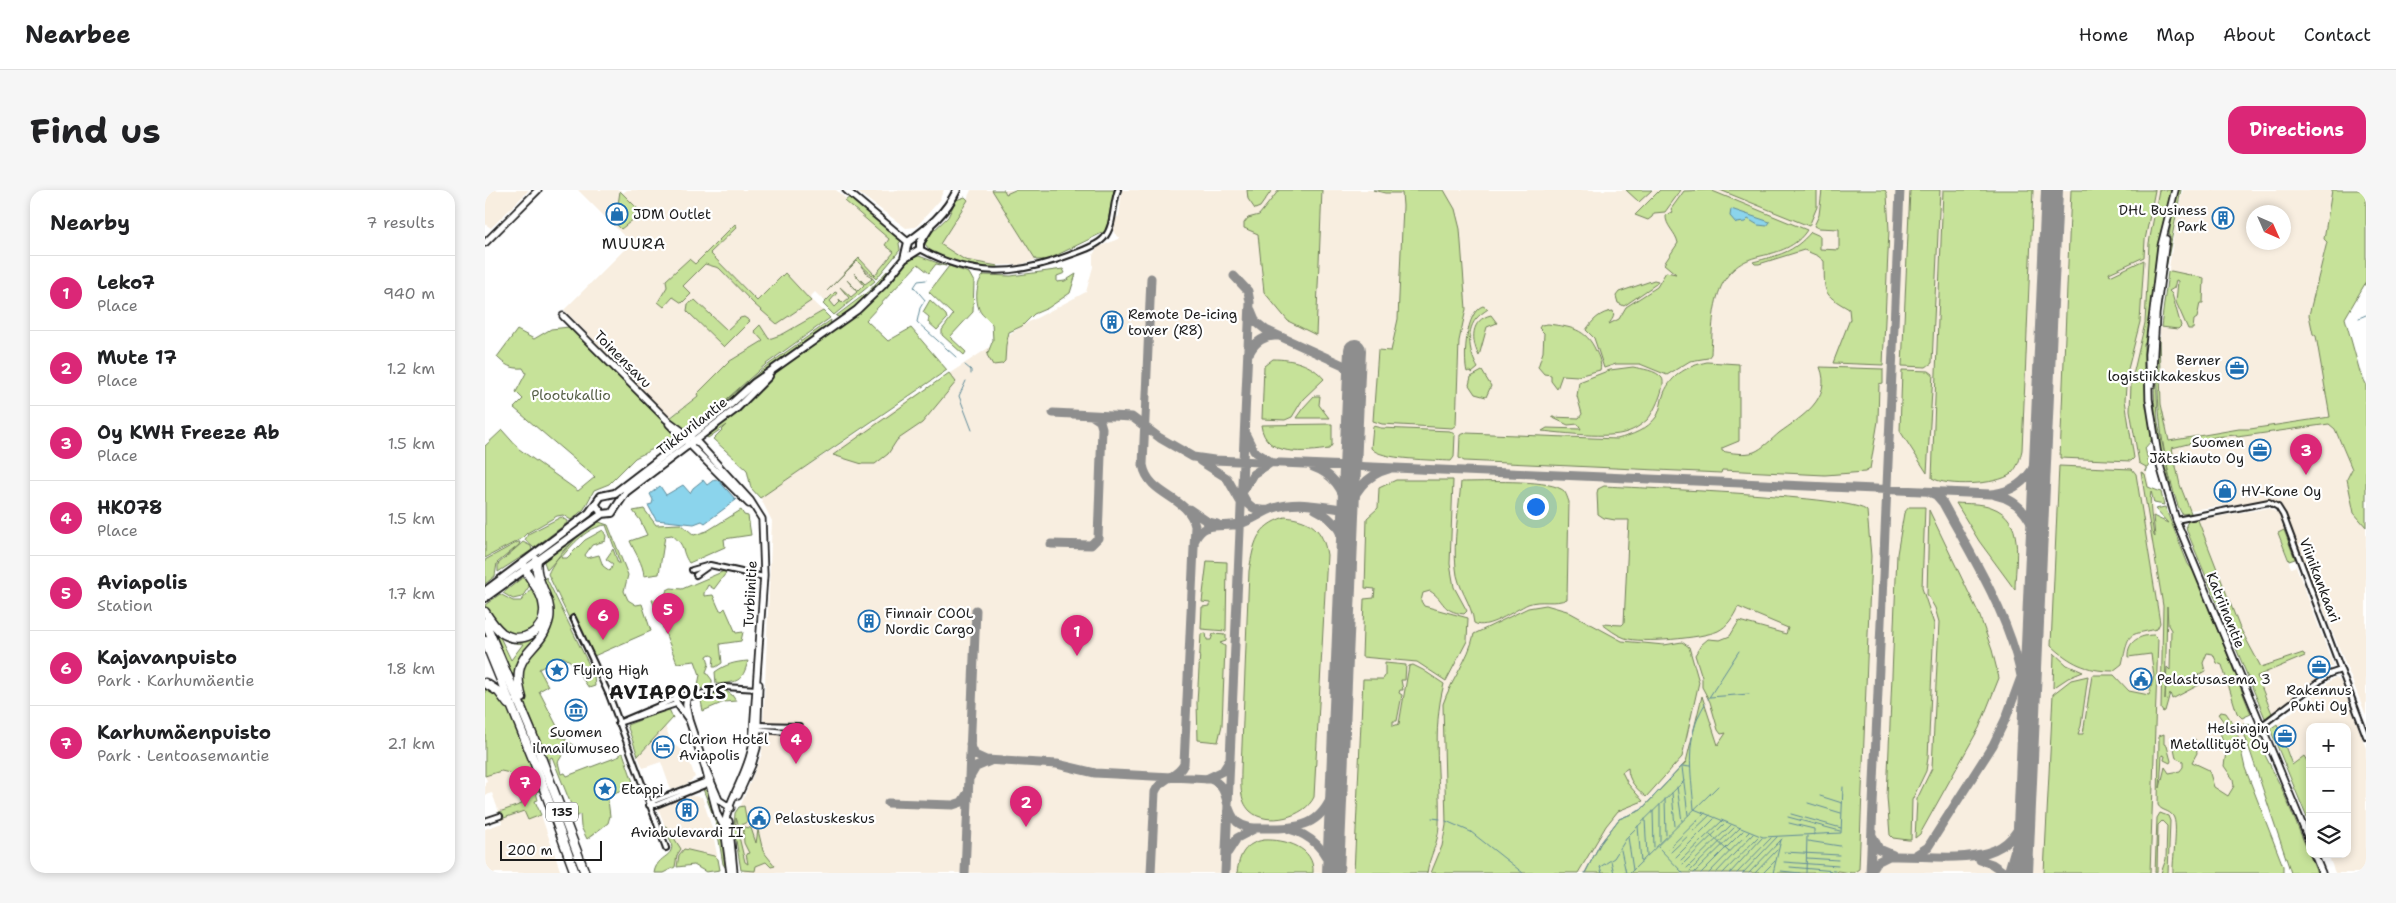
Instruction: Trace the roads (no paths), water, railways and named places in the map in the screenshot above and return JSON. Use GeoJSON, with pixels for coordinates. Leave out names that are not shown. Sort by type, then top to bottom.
{"type":"FeatureCollection","features":[{"type":"Feature","properties":{"kind":"highway"},"geometry":{"type":"LineString","coordinates":[[522,720],[517,673],[523,657],[543,632],[548,621],[549,602],[536,571],[537,560]]}},
{"type":"Feature","properties":{"kind":"highway"},"geometry":{"type":"LineString","coordinates":[[525,566],[542,584]]}},
{"type":"Feature","properties":{"kind":"highway"},"geometry":{"type":"LineString","coordinates":[[485,612],[495,626],[508,635],[523,637],[537,630],[544,618],[543,602],[525,566]]}},
{"type":"Feature","properties":{"kind":"highway","name":"135"},"geometry":{"type":"LineString","coordinates":[[485,622],[522,720],[575,873]]}},
{"type":"Feature","properties":{"kind":"highway","name":"135"},"geometry":{"type":"LineString","coordinates":[[485,642],[522,720],[585,873]]}},
{"type":"Feature","properties":{"kind":"highway"},"geometry":{"type":"LineString","coordinates":[[485,683],[503,697],[522,720]]}},
{"type":"Feature","properties":{"kind":"main road","name":"Tikkurilantie"},"geometry":{"type":"LineString","coordinates":[[616,506],[626,492],[782,363],[864,304],[904,260],[947,207],[957,190]]}},
{"type":"Feature","properties":{"kind":"main road","name":"Tikkurilantie"},"geometry":{"type":"LineString","coordinates":[[609,495],[615,493],[689,441]]}},
{"type":"Feature","properties":{"kind":"main road"},"geometry":{"type":"LineString","coordinates":[[485,598],[489,590],[525,566],[589,513],[599,498],[609,495],[615,500],[616,506],[612,513],[602,514],[537,560],[525,566]]}},
{"type":"Feature","properties":{"kind":"main road"},"geometry":{"type":"LineString","coordinates":[[596,505],[602,514]]}},
{"type":"Feature","properties":{"kind":"street"},"geometry":{"type":"LineString","coordinates":[[486,239],[538,190]]}},
{"type":"Feature","properties":{"kind":"street"},"geometry":{"type":"LineString","coordinates":[[846,190],[914,246],[947,262],[977,271],[1022,271],[1048,264],[1100,242],[1109,231],[1118,190]]}},
{"type":"Feature","properties":{"kind":"street","name":"Katriinantie"},"geometry":{"type":"LineString","coordinates":[[2175,190],[2156,314],[2151,409],[2164,485],[2175,520],[2306,833]]}},
{"type":"Feature","properties":{"kind":"street"},"geometry":{"type":"LineString","coordinates":[[977,271],[977,277]]}},
{"type":"Feature","properties":{"kind":"street","name":"Toinensavu"},"geometry":{"type":"LineString","coordinates":[[563,316],[689,441]]}},
{"type":"Feature","properties":{"kind":"street","name":"Turbiinitie"},"geometry":{"type":"LineString","coordinates":[[689,441],[751,500],[763,524],[764,534],[764,577],[754,760],[730,808],[724,827]]}},
{"type":"Feature","properties":{"kind":"street","name":"Viinikankaari"},"geometry":{"type":"LineString","coordinates":[[2175,520],[2269,502],[2278,506],[2366,736]]}},
{"type":"Feature","properties":{"kind":"street"},"geometry":{"type":"LineString","coordinates":[[696,575],[710,565]]}},
{"type":"Feature","properties":{"kind":"street"},"geometry":{"type":"LineString","coordinates":[[692,570],[710,565],[764,577]]}},
{"type":"Feature","properties":{"kind":"street"},"geometry":{"type":"LineString","coordinates":[[573,618],[609,695],[666,848]]}},
{"type":"Feature","properties":{"kind":"street"},"geometry":{"type":"LineString","coordinates":[[2261,726],[2329,674],[2341,670]]}},
{"type":"Feature","properties":{"kind":"street"},"geometry":{"type":"LineString","coordinates":[[619,723],[724,687],[757,690]]}},
{"type":"Feature","properties":{"kind":"street"},"geometry":{"type":"LineString","coordinates":[[681,702],[710,781],[719,800],[730,808]]}},
{"type":"Feature","properties":{"kind":"street"},"geometry":{"type":"LineString","coordinates":[[756,727],[799,726]]}},
{"type":"Feature","properties":{"kind":"street"},"geometry":{"type":"LineString","coordinates":[[756,727],[794,733]]}},
{"type":"Feature","properties":{"kind":"street"},"geometry":{"type":"LineString","coordinates":[[649,805],[654,801],[710,781]]}},
{"type":"Feature","properties":{"kind":"street"},"geometry":{"type":"LineString","coordinates":[[710,781],[715,803],[724,827],[730,873]]}},
{"type":"Feature","properties":{"kind":"street"},"geometry":{"type":"LineString","coordinates":[[715,803],[730,808]]}},
{"type":"Feature","properties":{"kind":"street"},"geometry":{"type":"LineString","coordinates":[[730,808],[728,826],[734,873]]}},
{"type":"Feature","properties":{"kind":"street"},"geometry":{"type":"LineString","coordinates":[[485,821],[500,816]]}},
{"type":"Feature","properties":{"kind":"street"},"geometry":{"type":"LineString","coordinates":[[2316,858],[2322,873]]}},
{"type":"Feature","properties":{"kind":"water"},"geometry":{"type":"Polygon","coordinates":[[[1731,209],[1770,222],[1767,226],[1758,225],[1748,219],[1745,222],[1736,223],[1730,216],[1731,209]]]}},
{"type":"Feature","properties":{"kind":"water"},"geometry":{"type":"Polygon","coordinates":[[[715,479],[736,500],[705,523],[702,521],[694,524],[656,520],[648,505],[652,504],[653,500],[650,494],[660,486],[666,495],[683,485],[690,493],[703,480],[707,485],[715,479]]]}},
{"type":"Feature","properties":{"kind":"waterway"},"geometry":{"type":"LineString","coordinates":[[926,280],[918,281],[914,287],[925,300],[920,308],[917,322],[956,357]]}},
{"type":"Feature","properties":{"kind":"waterway"},"geometry":{"type":"LineString","coordinates":[[2359,318],[2366,315]]}},
{"type":"Feature","properties":{"kind":"waterway"},"geometry":{"type":"LineString","coordinates":[[965,365],[971,370],[971,374]]}},
{"type":"Feature","properties":{"kind":"waterway"},"geometry":{"type":"LineString","coordinates":[[966,381],[959,396],[972,430]]}},
{"type":"Feature","properties":{"kind":"waterway"},"geometry":{"type":"LineString","coordinates":[[1708,699],[1739,651]]}},
{"type":"Feature","properties":{"kind":"waterway"},"geometry":{"type":"LineString","coordinates":[[1710,697],[1749,694]]}},
{"type":"Feature","properties":{"kind":"waterway"},"geometry":{"type":"LineString","coordinates":[[1705,704],[1698,716],[1691,742],[1694,809],[1763,837],[1841,833],[1843,787]]}},
{"type":"Feature","properties":{"kind":"waterway"},"geometry":{"type":"LineString","coordinates":[[1585,873],[1600,844],[1619,819],[1641,810],[1682,766],[1690,767]]}},
{"type":"Feature","properties":{"kind":"waterway"},"geometry":{"type":"LineString","coordinates":[[1682,767],[1688,815]]}},
{"type":"Feature","properties":{"kind":"waterway"},"geometry":{"type":"LineString","coordinates":[[1602,873],[1600,867],[1614,858],[1628,836],[1684,781]]}},
{"type":"Feature","properties":{"kind":"waterway"},"geometry":{"type":"LineString","coordinates":[[1630,873],[1718,786]]}},
{"type":"Feature","properties":{"kind":"waterway"},"geometry":{"type":"LineString","coordinates":[[1677,787],[1682,821]]}},
{"type":"Feature","properties":{"kind":"waterway"},"geometry":{"type":"LineString","coordinates":[[1672,793],[1675,826]]}},
{"type":"Feature","properties":{"kind":"waterway"},"geometry":{"type":"LineString","coordinates":[[1820,796],[1842,803]]}},
{"type":"Feature","properties":{"kind":"waterway"},"geometry":{"type":"LineString","coordinates":[[1665,799],[1666,835]]}},
{"type":"Feature","properties":{"kind":"waterway"},"geometry":{"type":"LineString","coordinates":[[1808,803],[1841,813]]}},
{"type":"Feature","properties":{"kind":"waterway"},"geometry":{"type":"LineString","coordinates":[[1660,805],[1660,841]]}},
{"type":"Feature","properties":{"kind":"waterway"},"geometry":{"type":"LineString","coordinates":[[1653,811],[1654,847]]}},
{"type":"Feature","properties":{"kind":"waterway"},"geometry":{"type":"LineString","coordinates":[[1668,849],[1705,813]]}},
{"type":"Feature","properties":{"kind":"waterway"},"geometry":{"type":"LineString","coordinates":[[1791,814],[1841,828]]}},
{"type":"Feature","properties":{"kind":"waterway"},"geometry":{"type":"LineString","coordinates":[[1671,852],[1710,815]]}},
{"type":"Feature","properties":{"kind":"waterway"},"geometry":{"type":"LineString","coordinates":[[1788,817],[1840,831]]}},
{"type":"Feature","properties":{"kind":"waterway"},"geometry":{"type":"LineString","coordinates":[[1432,818],[1440,819]]}},
{"type":"Feature","properties":{"kind":"waterway"},"geometry":{"type":"LineString","coordinates":[[1645,819],[1647,855]]}},
{"type":"Feature","properties":{"kind":"waterway"},"geometry":{"type":"LineString","coordinates":[[1676,857],[1714,819]]}},
{"type":"Feature","properties":{"kind":"waterway"},"geometry":{"type":"LineString","coordinates":[[1446,821],[1471,832],[1523,873]]}},
{"type":"Feature","properties":{"kind":"waterway"},"geometry":{"type":"LineString","coordinates":[[1681,860],[1722,821]]}},
{"type":"Feature","properties":{"kind":"waterway"},"geometry":{"type":"LineString","coordinates":[[1683,864],[1725,823]]}},
{"type":"Feature","properties":{"kind":"waterway"},"geometry":{"type":"LineString","coordinates":[[1789,823],[1814,829],[1814,835]]}},
{"type":"Feature","properties":{"kind":"waterway"},"geometry":{"type":"LineString","coordinates":[[1687,868],[1731,825]]}},
{"type":"Feature","properties":{"kind":"waterway"},"geometry":{"type":"LineString","coordinates":[[1638,826],[1641,862]]}},
{"type":"Feature","properties":{"kind":"waterway"},"geometry":{"type":"LineString","coordinates":[[1690,871],[1734,828]]}},
{"type":"Feature","properties":{"kind":"waterway"},"geometry":{"type":"LineString","coordinates":[[1694,873],[1740,828]]}},
{"type":"Feature","properties":{"kind":"waterway"},"geometry":{"type":"LineString","coordinates":[[1701,873],[1743,831]]}},
{"type":"Feature","properties":{"kind":"waterway"},"geometry":{"type":"LineString","coordinates":[[1709,873],[1749,832]]}},
{"type":"Feature","properties":{"kind":"waterway"},"geometry":{"type":"LineString","coordinates":[[1710,834],[1729,852]]}},
{"type":"Feature","properties":{"kind":"waterway"},"geometry":{"type":"LineString","coordinates":[[1716,873],[1753,834]]}},
{"type":"Feature","properties":{"kind":"waterway"},"geometry":{"type":"LineString","coordinates":[[1723,873],[1759,836]]}},
{"type":"Feature","properties":{"kind":"waterway"},"geometry":{"type":"LineString","coordinates":[[1806,873],[1807,836]]}},
{"type":"Feature","properties":{"kind":"waterway"},"geometry":{"type":"LineString","coordinates":[[1628,837],[1633,870]]}},
{"type":"Feature","properties":{"kind":"waterway"},"geometry":{"type":"LineString","coordinates":[[1743,873],[1777,837]]}},
{"type":"Feature","properties":{"kind":"waterway"},"geometry":{"type":"LineString","coordinates":[[1730,873],[1762,838]]}},
{"type":"Feature","properties":{"kind":"waterway"},"geometry":{"type":"LineString","coordinates":[[1737,873],[1771,838]]}},
{"type":"Feature","properties":{"kind":"waterway"},"geometry":{"type":"LineString","coordinates":[[1749,873],[1782,839]]}},
{"type":"Feature","properties":{"kind":"waterway"},"geometry":{"type":"LineString","coordinates":[[1773,873],[1781,840]]}},
{"type":"Feature","properties":{"kind":"waterway"},"geometry":{"type":"LineString","coordinates":[[1808,841],[1840,846]]}},
{"type":"Feature","properties":{"kind":"waterway"},"geometry":{"type":"LineString","coordinates":[[1658,847],[1683,873]]}},
{"type":"Feature","properties":{"kind":"waterway"},"geometry":{"type":"LineString","coordinates":[[1621,850],[1626,873]]}},
{"type":"Feature","properties":{"kind":"waterway"},"geometry":{"type":"LineString","coordinates":[[1755,873],[1777,850]]}},
{"type":"Feature","properties":{"kind":"waterway"},"geometry":{"type":"LineString","coordinates":[[1784,852],[1839,855]]}},
{"type":"Feature","properties":{"kind":"waterway"},"geometry":{"type":"LineString","coordinates":[[1807,858],[1838,860]]}},
{"type":"Feature","properties":{"kind":"waterway"},"geometry":{"type":"LineString","coordinates":[[1611,861],[1614,873]]}},
{"type":"Feature","properties":{"kind":"waterway"},"geometry":{"type":"LineString","coordinates":[[1763,873],[1775,861]]}},
{"type":"Feature","properties":{"kind":"waterway"},"geometry":{"type":"LineString","coordinates":[[1784,862],[1838,866]]}},
{"type":"Feature","properties":{"kind":"waterway"},"geometry":{"type":"LineString","coordinates":[[1790,867],[1835,871]]}},
{"type":"Feature","properties":{"kind":"waterway"},"geometry":{"type":"LineString","coordinates":[[1781,871],[1800,873]]}},
{"type":"Feature","properties":{"kind":"place","name":"JDM Outlet"},"geometry":{"type":"Point","coordinates":[617,214]}},
{"type":"Feature","properties":{"kind":"place","name":"DHL Business Park"},"geometry":{"type":"Point","coordinates":[2223,218]}},
{"type":"Feature","properties":{"kind":"place","name":"Remote De-icing tower (R8)"},"geometry":{"type":"Point","coordinates":[1112,322]}},
{"type":"Feature","properties":{"kind":"place","name":"Berner logistiikkakeskus"},"geometry":{"type":"Point","coordinates":[2237,368]}},
{"type":"Feature","properties":{"kind":"place","name":"Suomen Jätskiauto Oy"},"geometry":{"type":"Point","coordinates":[2260,450]}},
{"type":"Feature","properties":{"kind":"place","name":"Oy KWH Freeze Ab"},"geometry":{"type":"Point","coordinates":[2306,475]}},
{"type":"Feature","properties":{"kind":"place","name":"HV-Kone Oy"},"geometry":{"type":"Point","coordinates":[2225,491]}},
{"type":"Feature","properties":{"kind":"place","name":"Finnair COOL Nordic Cargo"},"geometry":{"type":"Point","coordinates":[869,621]}},
{"type":"Feature","properties":{"kind":"place","name":"Aviapolis"},"geometry":{"type":"Point","coordinates":[668,634]}},
{"type":"Feature","properties":{"kind":"place","name":"Kajavanpuisto"},"geometry":{"type":"Point","coordinates":[603,640]}},
{"type":"Feature","properties":{"kind":"place","name":"Leko7"},"geometry":{"type":"Point","coordinates":[1077,656]}},
{"type":"Feature","properties":{"kind":"place","name":"Rakennus Puhti Oy"},"geometry":{"type":"Point","coordinates":[2319,667]}},
{"type":"Feature","properties":{"kind":"place","name":"Flying High"},"geometry":{"type":"Point","coordinates":[557,670]}},
{"type":"Feature","properties":{"kind":"place","name":"Pelastusasema 3"},"geometry":{"type":"Point","coordinates":[2141,679]}},
{"type":"Feature","properties":{"kind":"place","name":"Suomen ilmailumuseo"},"geometry":{"type":"Point","coordinates":[576,710]}},
{"type":"Feature","properties":{"kind":"place","name":"Helsingin Metallityöt Oy"},"geometry":{"type":"Point","coordinates":[2285,736]}},
{"type":"Feature","properties":{"kind":"place","name":"Clarion Hotel Aviapolis"},"geometry":{"type":"Point","coordinates":[663,747]}},
{"type":"Feature","properties":{"kind":"place","name":"HK078"},"geometry":{"type":"Point","coordinates":[796,764]}},
{"type":"Feature","properties":{"kind":"place","name":"Etappi"},"geometry":{"type":"Point","coordinates":[605,789]}},
{"type":"Feature","properties":{"kind":"place","name":"Karhumäenpuisto"},"geometry":{"type":"Point","coordinates":[525,807]}},
{"type":"Feature","properties":{"kind":"place","name":"Aviabulevardi II"},"geometry":{"type":"Point","coordinates":[687,810]}},
{"type":"Feature","properties":{"kind":"place","name":"Pelastuskeskus"},"geometry":{"type":"Point","coordinates":[759,818]}},
{"type":"Feature","properties":{"kind":"place","name":"Mute 17"},"geometry":{"type":"Point","coordinates":[1026,827]}},
{"type":"Feature","properties":{"kind":"district","name":"MUURA"},"geometry":{"type":"Point","coordinates":[634,243]}},
{"type":"Feature","properties":{"kind":"district","name":"AVIAPOLIS"},"geometry":{"type":"Point","coordinates":[668,692]}},
{"type":"Feature","properties":{"kind":"park label","name":"Plootukallio"},"geometry":{"type":"Point","coordinates":[571,395]}}]}
